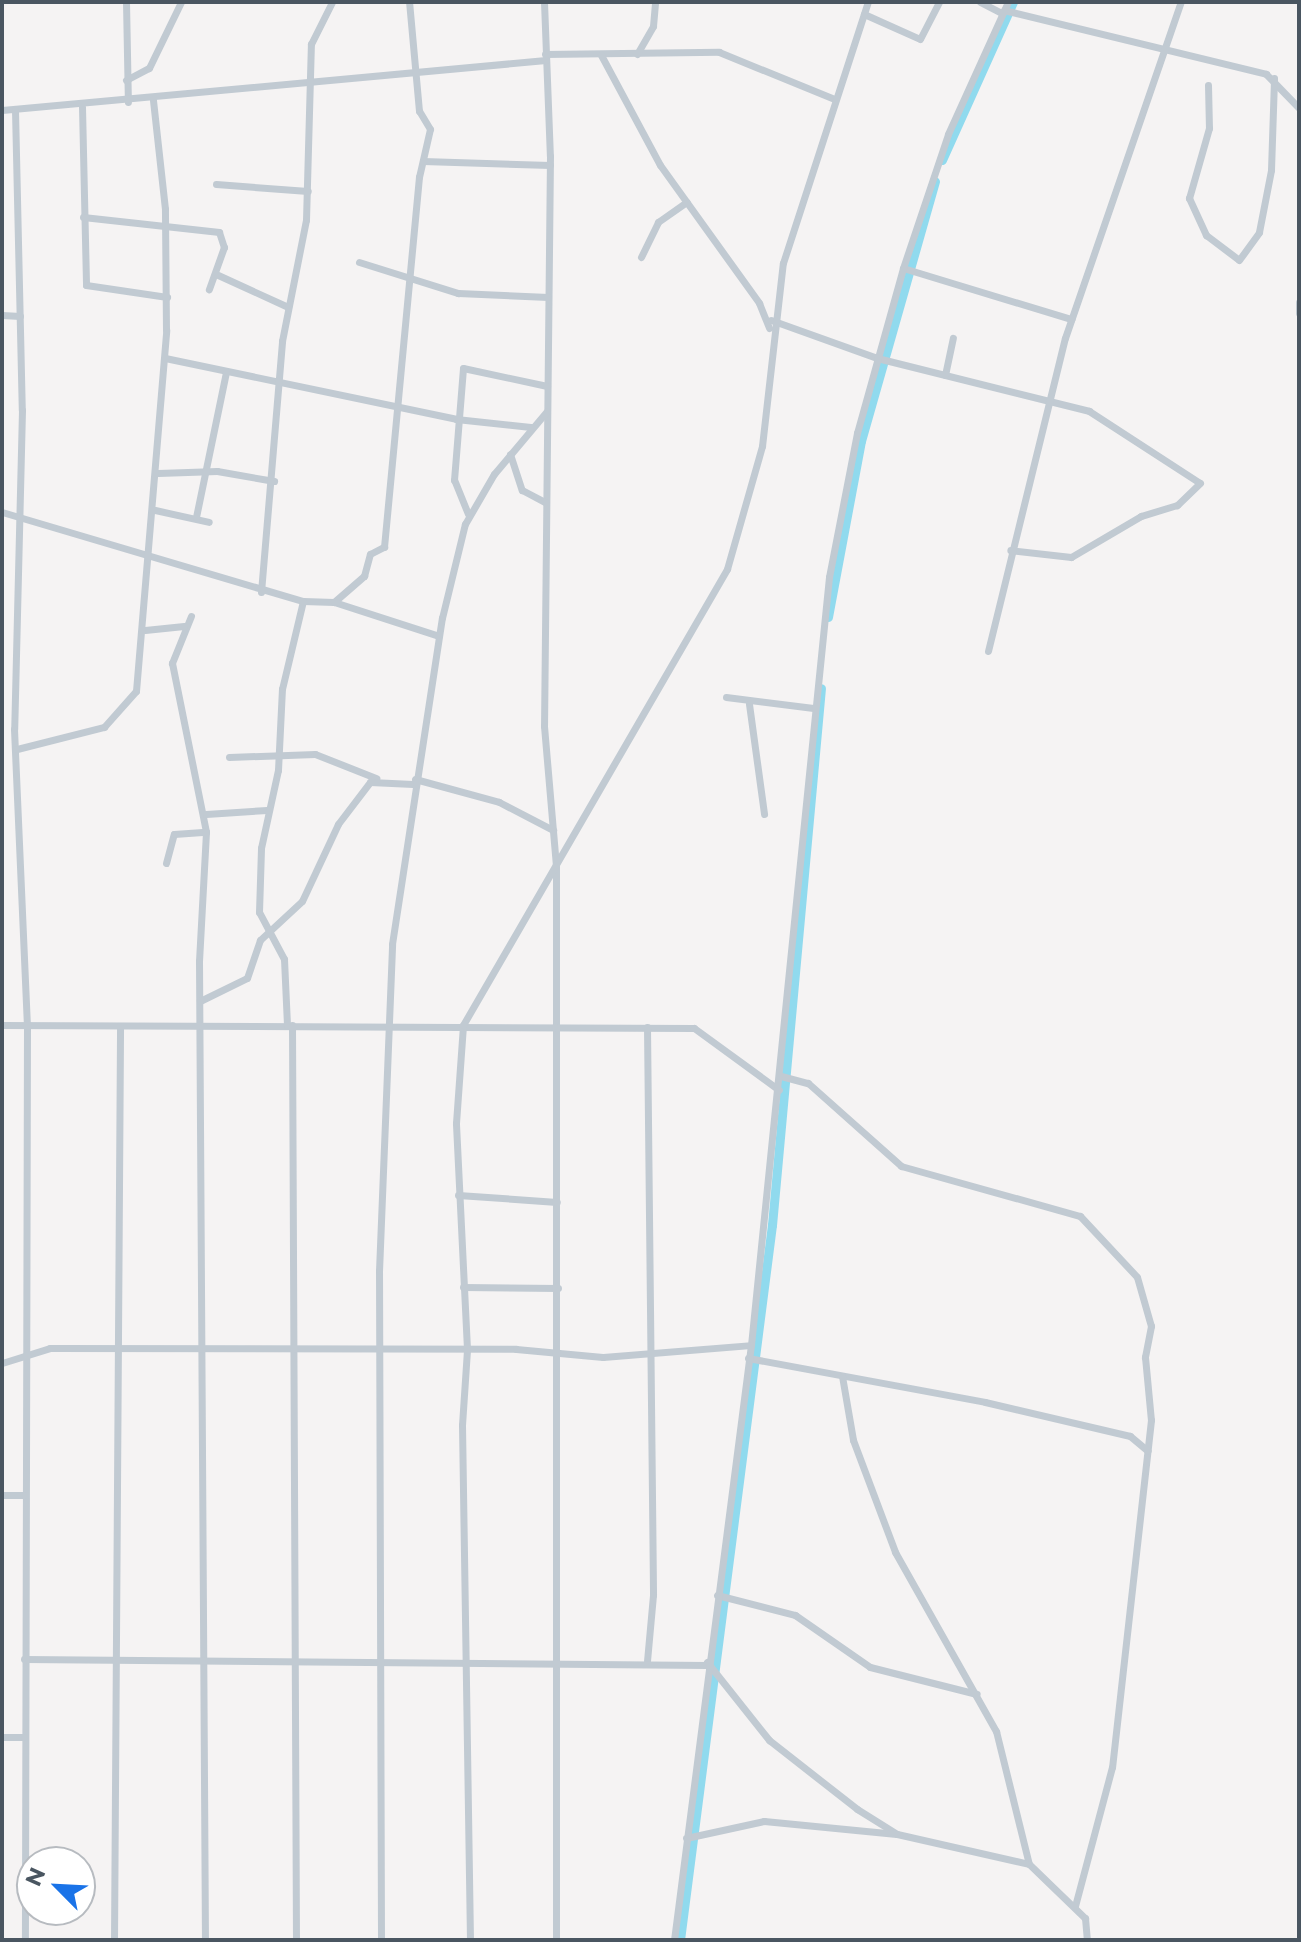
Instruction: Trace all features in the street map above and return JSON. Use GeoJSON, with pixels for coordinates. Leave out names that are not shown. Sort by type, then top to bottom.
{"type":"FeatureCollection","features":[{"type":"Feature","properties":{"kind":"street"},"geometry":{"type":"LineString","coordinates":[[126,2],[128,102]]}},
{"type":"Feature","properties":{"kind":"street"},"geometry":{"type":"LineString","coordinates":[[126,80],[149,68],[181,2]]}},
{"type":"Feature","properties":{"kind":"street"},"geometry":{"type":"LineString","coordinates":[[261,592],[274,481],[288,307],[308,191],[311,44],[332,2]]}},
{"type":"Feature","properties":{"kind":"street"},"geometry":{"type":"LineString","coordinates":[[334,602],[384,547],[423,161],[430,129],[419,111],[420,73],[409,2]]}},
{"type":"Feature","properties":{"kind":"street"},"geometry":{"type":"LineString","coordinates":[[544,2],[550,165],[544,726],[556,865],[557,1025],[559,1661],[556,1940]]}},
{"type":"Feature","properties":{"kind":"street"},"geometry":{"type":"LineString","coordinates":[[637,54],[653,26],[655,2]]}},
{"type":"Feature","properties":{"kind":"street"},"geometry":{"type":"LineString","coordinates":[[470,1940],[465,1665],[467,1349],[458,1195],[463,1025],[727,569],[762,446],[771,320],[834,99],[868,2]]}},
{"type":"Feature","properties":{"kind":"street"},"geometry":{"type":"LineString","coordinates":[[864,14],[920,39],[939,2]]}},
{"type":"Feature","properties":{"kind":"street"},"geometry":{"type":"LineString","coordinates":[[980,2],[1274,78],[1299,108]]}},
{"type":"Feature","properties":{"kind":"street"},"geometry":{"type":"LineString","coordinates":[[988,651],[1010,550],[1071,319],[1181,2]]}},
{"type":"Feature","properties":{"kind":"street"},"geometry":{"type":"LineString","coordinates":[[674,1940],[707,1664],[751,1345],[781,1076],[813,708],[829,577],[877,358],[903,268],[948,134],[1005,8]]}},
{"type":"Feature","properties":{"kind":"street"},"geometry":{"type":"LineString","coordinates":[[2,110],[82,107],[420,73],[546,57],[719,52],[834,99]]}},
{"type":"Feature","properties":{"kind":"street"},"geometry":{"type":"LineString","coordinates":[[601,55],[687,202],[759,303],[770,330]]}},
{"type":"Feature","properties":{"kind":"street"},"geometry":{"type":"LineString","coordinates":[[1208,85],[1209,128],[1189,198],[1206,235],[1239,260],[1259,232],[1271,170],[1274,78]]}},
{"type":"Feature","properties":{"kind":"street"},"geometry":{"type":"LineString","coordinates":[[17,749],[110,723],[136,691],[152,554],[167,297],[166,223],[153,100]]}},
{"type":"Feature","properties":{"kind":"street"},"geometry":{"type":"LineString","coordinates":[[82,107],[86,285],[167,297]]}},
{"type":"Feature","properties":{"kind":"street"},"geometry":{"type":"LineString","coordinates":[[15,110],[20,316],[14,632],[27,1025],[25,1940]]}},
{"type":"Feature","properties":{"kind":"street"},"geometry":{"type":"LineString","coordinates":[[423,161],[550,165]]}},
{"type":"Feature","properties":{"kind":"street"},"geometry":{"type":"LineString","coordinates":[[216,184],[308,191]]}},
{"type":"Feature","properties":{"kind":"street"},"geometry":{"type":"LineString","coordinates":[[641,257],[658,222],[687,202]]}},
{"type":"Feature","properties":{"kind":"street"},"geometry":{"type":"LineString","coordinates":[[83,217],[166,223],[224,236],[218,275],[209,289]]}},
{"type":"Feature","properties":{"kind":"street"},"geometry":{"type":"LineString","coordinates":[[359,262],[412,282],[458,293],[548,297]]}},
{"type":"Feature","properties":{"kind":"street"},"geometry":{"type":"LineString","coordinates":[[903,268],[1071,319]]}},
{"type":"Feature","properties":{"kind":"street"},"geometry":{"type":"LineString","coordinates":[[218,275],[288,307]]}},
{"type":"Feature","properties":{"kind":"street"},"geometry":{"type":"LineString","coordinates":[[1299,302],[1299,313]]}},
{"type":"Feature","properties":{"kind":"street"},"geometry":{"type":"LineString","coordinates":[[2,315],[20,316]]}},
{"type":"Feature","properties":{"kind":"street"},"geometry":{"type":"LineString","coordinates":[[771,320],[877,358],[1049,397],[1089,411],[1200,483],[1177,505],[1141,516],[1071,557],[1010,550]]}},
{"type":"Feature","properties":{"kind":"street"},"geometry":{"type":"LineString","coordinates":[[945,375],[953,338]]}},
{"type":"Feature","properties":{"kind":"street"},"geometry":{"type":"LineString","coordinates":[[165,358],[456,419],[531,427]]}},
{"type":"Feature","properties":{"kind":"street"},"geometry":{"type":"LineString","coordinates":[[468,514],[454,480],[456,419],[466,366],[547,386]]}},
{"type":"Feature","properties":{"kind":"street"},"geometry":{"type":"LineString","coordinates":[[196,517],[226,372]]}},
{"type":"Feature","properties":{"kind":"street"},"geometry":{"type":"LineString","coordinates":[[381,1940],[379,1350],[384,1027],[414,781],[439,636],[468,514],[510,454],[547,411]]}},
{"type":"Feature","properties":{"kind":"street"},"geometry":{"type":"LineString","coordinates":[[510,454],[522,490],[545,502]]}},
{"type":"Feature","properties":{"kind":"street"},"geometry":{"type":"LineString","coordinates":[[158,473],[206,472],[274,481]]}},
{"type":"Feature","properties":{"kind":"street"},"geometry":{"type":"LineString","coordinates":[[155,510],[209,522]]}},
{"type":"Feature","properties":{"kind":"street"},"geometry":{"type":"LineString","coordinates":[[2,512],[152,554],[261,592],[303,601],[334,602],[439,636]]}},
{"type":"Feature","properties":{"kind":"street"},"geometry":{"type":"LineString","coordinates":[[296,1940],[296,1346],[289,1025],[284,959],[258,903],[267,810],[277,756],[282,689],[303,601]]}},
{"type":"Feature","properties":{"kind":"street"},"geometry":{"type":"LineString","coordinates":[[191,616],[184,626],[172,663],[206,814],[200,1001],[201,1662],[205,1940]]}},
{"type":"Feature","properties":{"kind":"street"},"geometry":{"type":"LineString","coordinates":[[145,630],[184,626]]}},
{"type":"Feature","properties":{"kind":"street"},"geometry":{"type":"LineString","coordinates":[[2,629],[14,632]]}},
{"type":"Feature","properties":{"kind":"street"},"geometry":{"type":"LineString","coordinates":[[726,697],[749,704],[813,708]]}},
{"type":"Feature","properties":{"kind":"street"},"geometry":{"type":"LineString","coordinates":[[749,704],[764,814]]}},
{"type":"Feature","properties":{"kind":"street"},"geometry":{"type":"LineString","coordinates":[[229,757],[315,754],[376,778],[414,781],[499,802],[553,830]]}},
{"type":"Feature","properties":{"kind":"street"},"geometry":{"type":"LineString","coordinates":[[200,1001],[247,978],[269,932],[302,901],[338,824],[376,778]]}},
{"type":"Feature","properties":{"kind":"street"},"geometry":{"type":"LineString","coordinates":[[206,814],[267,810]]}},
{"type":"Feature","properties":{"kind":"street"},"geometry":{"type":"LineString","coordinates":[[166,863],[174,834],[206,832]]}},
{"type":"Feature","properties":{"kind":"street"},"geometry":{"type":"LineString","coordinates":[[2,1025],[557,1025],[704,1029],[779,1090]]}},
{"type":"Feature","properties":{"kind":"street"},"geometry":{"type":"LineString","coordinates":[[114,1940],[114,1347],[120,1026]]}},
{"type":"Feature","properties":{"kind":"street"},"geometry":{"type":"LineString","coordinates":[[647,1027],[647,1356],[653,1595],[647,1661]]}},
{"type":"Feature","properties":{"kind":"street"},"geometry":{"type":"LineString","coordinates":[[781,1076],[808,1083],[868,1144],[901,1166],[1070,1211],[1106,1236],[1137,1277],[1150,1317],[1148,1451],[1112,1767],[1075,1906]]}},
{"type":"Feature","properties":{"kind":"street"},"geometry":{"type":"LineString","coordinates":[[458,1195],[557,1202]]}},
{"type":"Feature","properties":{"kind":"street"},"geometry":{"type":"LineString","coordinates":[[463,1287],[558,1288]]}},
{"type":"Feature","properties":{"kind":"street"},"geometry":{"type":"LineString","coordinates":[[2,1363],[26,1353],[114,1347],[296,1346],[647,1356],[751,1345]]}},
{"type":"Feature","properties":{"kind":"street"},"geometry":{"type":"LineString","coordinates":[[748,1358],[1130,1436],[1148,1451]]}},
{"type":"Feature","properties":{"kind":"street"},"geometry":{"type":"LineString","coordinates":[[842,1376],[853,1440],[890,1541],[977,1694],[1012,1775],[1029,1864]]}},
{"type":"Feature","properties":{"kind":"street"},"geometry":{"type":"LineString","coordinates":[[2,1495],[25,1495]]}},
{"type":"Feature","properties":{"kind":"street"},"geometry":{"type":"LineString","coordinates":[[717,1595],[795,1615],[870,1667],[977,1694]]}},
{"type":"Feature","properties":{"kind":"street"},"geometry":{"type":"LineString","coordinates":[[24,1659],[294,1663],[382,1661],[465,1665],[559,1661],[707,1664],[769,1740],[897,1834]]}},
{"type":"Feature","properties":{"kind":"street"},"geometry":{"type":"LineString","coordinates":[[2,1737],[24,1737]]}},
{"type":"Feature","properties":{"kind":"street"},"geometry":{"type":"LineString","coordinates":[[686,1838],[764,1821],[897,1834],[1029,1864],[1085,1918],[1087,1940]]}},
{"type":"Feature","properties":{"kind":"waterway"},"geometry":{"type":"LineString","coordinates":[[942,160],[1013,2]]}},
{"type":"Feature","properties":{"kind":"waterway"},"geometry":{"type":"LineString","coordinates":[[828,617],[861,441],[935,181]]}},
{"type":"Feature","properties":{"kind":"waterway"},"geometry":{"type":"LineString","coordinates":[[680,1940],[772,1225],[821,688]]}}]}
